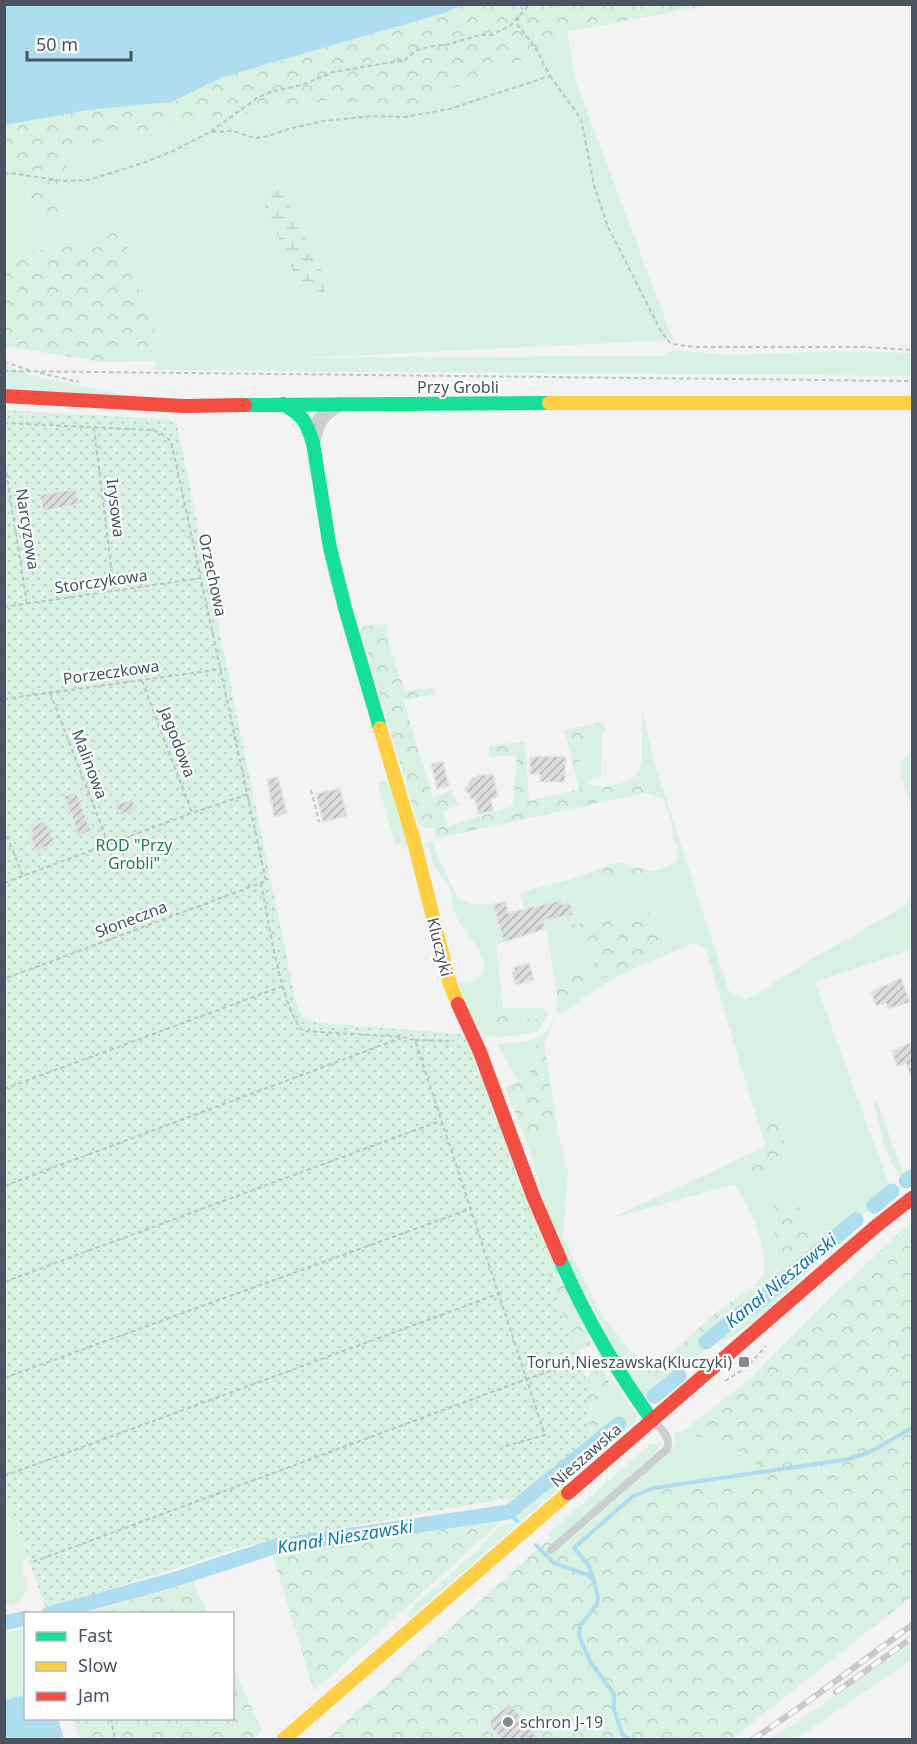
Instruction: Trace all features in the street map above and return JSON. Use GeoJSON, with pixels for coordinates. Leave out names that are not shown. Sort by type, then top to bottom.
{"type":"FeatureCollection","features":[{"type":"Feature","properties":{"kind":"street","name":"Przy Grobli"},"geometry":{"type":"LineString","coordinates":[[4,396],[184,405],[912,403]]}},
{"type":"Feature","properties":{"kind":"street","name":"Kluczyki"},"geometry":{"type":"LineString","coordinates":[[313,443],[315,428],[322,416],[343,403]]}},
{"type":"Feature","properties":{"kind":"street","name":"Kluczyki"},"geometry":{"type":"LineString","coordinates":[[282,404],[301,415],[309,429],[330,548],[342,597],[414,842],[450,984],[475,1042],[559,1259],[604,1350],[620,1377],[652,1420]]}},
{"type":"Feature","properties":{"kind":"street","name":"Nieszawska"},"geometry":{"type":"LineString","coordinates":[[284,1740],[875,1227],[912,1198]]}},
{"type":"Feature","properties":{"kind":"lane"},"geometry":{"type":"LineString","coordinates":[[551,1550],[667,1449],[667,1437],[652,1420]]}},
{"type":"Feature","properties":{"kind":"path"},"geometry":{"type":"LineString","coordinates":[[4,174],[11,173],[63,181],[88,180],[163,155],[210,132],[257,98],[270,92],[302,84],[333,72],[405,60],[415,51],[428,47],[480,35],[491,35],[503,30],[530,4]]}},
{"type":"Feature","properties":{"kind":"path"},"geometry":{"type":"LineString","coordinates":[[519,15],[517,24],[535,47],[550,76],[581,119],[594,185],[608,227],[662,333],[671,344],[695,347],[866,347],[912,350]]}},
{"type":"Feature","properties":{"kind":"path"},"geometry":{"type":"LineString","coordinates":[[210,132],[232,131],[254,138],[324,121],[373,116],[405,117],[449,109],[550,76]]}},
{"type":"Feature","properties":{"kind":"path"},"geometry":{"type":"LineString","coordinates":[[4,371],[912,381]]}},
{"type":"Feature","properties":{"kind":"path","name":"Orzechowa"},"geometry":{"type":"LineString","coordinates":[[4,423],[152,430],[171,441],[175,450],[266,881]]}},
{"type":"Feature","properties":{"kind":"path","name":"Irysowa"},"geometry":{"type":"LineString","coordinates":[[94,428],[114,591]]}},
{"type":"Feature","properties":{"kind":"path","name":"Narcyzowa"},"geometry":{"type":"LineString","coordinates":[[4,458],[27,604]]}},
{"type":"Feature","properties":{"kind":"path","name":"Storczykowa"},"geometry":{"type":"LineString","coordinates":[[4,607],[201,578]]}},
{"type":"Feature","properties":{"kind":"path","name":"Porzeczkowa"},"geometry":{"type":"LineString","coordinates":[[4,699],[222,669]]}},
{"type":"Feature","properties":{"kind":"path","name":"Jagodowa"},"geometry":{"type":"LineString","coordinates":[[142,680],[192,813]]}},
{"type":"Feature","properties":{"kind":"path","name":"Malinowa"},"geometry":{"type":"LineString","coordinates":[[50,693],[108,843]]}},
{"type":"Feature","properties":{"kind":"path"},"geometry":{"type":"LineString","coordinates":[[311,790],[319,822]]}},
{"type":"Feature","properties":{"kind":"path"},"geometry":{"type":"LineString","coordinates":[[4,883],[108,843],[249,794]]}},
{"type":"Feature","properties":{"kind":"path"},"geometry":{"type":"LineString","coordinates":[[4,829],[22,876]]}},
{"type":"Feature","properties":{"kind":"path","name":"Słoneczna"},"geometry":{"type":"LineString","coordinates":[[4,979],[266,881]]}},
{"type":"Feature","properties":{"kind":"path"},"geometry":{"type":"LineString","coordinates":[[261,883],[283,986],[295,1023],[303,1031],[403,1037],[415,1040],[475,1042]]}},
{"type":"Feature","properties":{"kind":"path"},"geometry":{"type":"LineString","coordinates":[[4,1089],[283,986]]}},
{"type":"Feature","properties":{"kind":"path"},"geometry":{"type":"LineString","coordinates":[[4,1186],[403,1037]]}},
{"type":"Feature","properties":{"kind":"path"},"geometry":{"type":"LineString","coordinates":[[415,1040],[545,1435],[502,1447]]}},
{"type":"Feature","properties":{"kind":"path"},"geometry":{"type":"LineString","coordinates":[[4,1282],[441,1121]]}},
{"type":"Feature","properties":{"kind":"path"},"geometry":{"type":"LineString","coordinates":[[4,1378],[470,1209]]}},
{"type":"Feature","properties":{"kind":"path"},"geometry":{"type":"LineString","coordinates":[[4,1476],[498,1294]]}},
{"type":"Feature","properties":{"kind":"path"},"geometry":{"type":"LineString","coordinates":[[33,1562],[526,1379],[579,1363],[604,1350]]}},
{"type":"Feature","properties":{"kind":"path"},"geometry":{"type":"LineString","coordinates":[[111,1720],[115,1740]]}},
{"type":"Feature","properties":{"kind":"green space"},"geometry":{"type":"Polygon","coordinates":[[[463,5],[722,5],[705,6],[567,32],[515,64],[412,105],[327,101],[202,119],[85,145],[66,167],[59,184],[59,210],[56,215],[44,217],[29,207],[29,181],[22,163],[5,162],[5,125],[89,110],[171,102],[223,77],[444,13],[463,5]]]}},
{"type":"Feature","properties":{"kind":"green space"},"geometry":{"type":"Polygon","coordinates":[[[567,32],[577,85],[673,340],[302,358],[661,356],[673,350],[728,355],[839,351],[912,353],[912,376],[151,370],[157,361],[101,362],[124,356],[151,309],[137,286],[126,260],[131,238],[128,233],[120,231],[80,243],[5,256],[5,162],[22,163],[29,181],[28,202],[59,210],[59,184],[66,167],[85,145],[202,119],[327,101],[412,105],[515,64],[567,32]]]}},
{"type":"Feature","properties":{"kind":"green space"},"geometry":{"type":"Polygon","coordinates":[[[271,184],[278,186],[284,196],[323,274],[326,290],[317,297],[304,295],[265,207],[264,194],[271,184]]]}},
{"type":"Feature","properties":{"kind":"green space"},"geometry":{"type":"Polygon","coordinates":[[[125,231],[131,238],[126,260],[137,286],[151,309],[155,332],[153,341],[148,347],[101,362],[5,346],[5,256],[79,243],[125,231]]]}},
{"type":"Feature","properties":{"kind":"green space"},"geometry":{"type":"Polygon","coordinates":[[[4,364],[30,375],[159,402],[5,391],[4,364]]]}},
{"type":"Feature","properties":{"kind":"green space","name":"ROD \"Przy Grobli\""},"geometry":{"type":"Polygon","coordinates":[[[4,410],[176,420],[297,1007],[304,1018],[319,1023],[464,1034],[586,1379],[590,1440],[514,1497],[252,1544],[47,1611],[4,1491],[4,410]]]}},
{"type":"Feature","properties":{"kind":"green space"},"geometry":{"type":"Polygon","coordinates":[[[385,624],[393,658],[405,691],[434,688],[435,694],[403,700],[433,798],[451,790],[459,805],[443,811],[448,826],[513,806],[517,755],[489,757],[489,745],[525,742],[529,801],[579,789],[564,730],[603,722],[605,732],[584,738],[578,757],[588,784],[614,785],[638,774],[645,793],[443,837],[435,841],[434,828],[418,824],[360,627],[385,624]]]}},
{"type":"Feature","properties":{"kind":"green space"},"geometry":{"type":"Polygon","coordinates":[[[642,710],[656,768],[728,990],[747,1000],[802,965],[906,905],[912,893],[912,949],[815,982],[890,1187],[770,1310],[724,1342],[720,1337],[698,1355],[677,1386],[659,1403],[649,1402],[641,1396],[555,1237],[528,1145],[558,1133],[568,1171],[563,1238],[602,1316],[641,1360],[658,1363],[647,1372],[681,1366],[742,1315],[759,1311],[762,1296],[759,1294],[777,1275],[784,1275],[773,1225],[778,1268],[762,1288],[754,1287],[764,1273],[760,1237],[752,1215],[735,1184],[609,1219],[744,1157],[754,1180],[791,1156],[773,1115],[757,1119],[706,950],[694,943],[644,964],[597,988],[569,1010],[574,992],[657,953],[638,910],[598,922],[573,924],[568,931],[596,962],[583,973],[554,977],[547,933],[539,905],[524,908],[520,894],[579,877],[598,868],[602,877],[643,884],[643,875],[676,863],[678,851],[673,840],[673,829],[664,799],[645,793],[638,774],[642,760],[642,710]]]}},
{"type":"Feature","properties":{"kind":"green space"},"geometry":{"type":"Polygon","coordinates":[[[602,733],[601,777],[587,780],[578,757],[584,738],[602,733]]]}},
{"type":"Feature","properties":{"kind":"green space"},"geometry":{"type":"Polygon","coordinates":[[[912,751],[912,810],[901,774],[902,761],[912,751]]]}},
{"type":"Feature","properties":{"kind":"green space"},"geometry":{"type":"Polygon","coordinates":[[[380,781],[392,783],[410,848],[400,843],[395,845],[379,787],[380,781]]]}},
{"type":"Feature","properties":{"kind":"green space"},"geometry":{"type":"Polygon","coordinates":[[[435,841],[435,850],[456,895],[469,903],[493,904],[504,942],[496,945],[503,1008],[544,1008],[547,1014],[544,1021],[470,1011],[482,1024],[538,1031],[499,1037],[477,1033],[458,980],[463,983],[477,979],[483,973],[484,964],[481,954],[456,916],[450,889],[434,866],[430,848],[426,847],[422,853],[421,848],[426,843],[435,841]]]}},
{"type":"Feature","properties":{"kind":"green space"},"geometry":{"type":"Polygon","coordinates":[[[618,862],[653,871],[643,875],[643,884],[602,877],[598,868],[618,862]]]}},
{"type":"Feature","properties":{"kind":"green space"},"geometry":{"type":"Polygon","coordinates":[[[638,910],[654,916],[665,943],[657,953],[574,992],[569,1010],[557,1014],[558,1001],[554,977],[582,973],[596,962],[568,930],[573,924],[598,922],[638,910]]]}},
{"type":"Feature","properties":{"kind":"green space"},"geometry":{"type":"Polygon","coordinates":[[[469,1010],[544,1021],[538,1031],[482,1024],[469,1010]]]}},
{"type":"Feature","properties":{"kind":"green space"},"geometry":{"type":"Polygon","coordinates":[[[557,1014],[544,1044],[523,1052],[531,1075],[518,1081],[497,1044],[533,1040],[545,1032],[557,1014]]]}},
{"type":"Feature","properties":{"kind":"green space"},"geometry":{"type":"Polygon","coordinates":[[[464,1034],[592,1345],[575,1352],[464,1034]]]}},
{"type":"Feature","properties":{"kind":"green space"},"geometry":{"type":"Polygon","coordinates":[[[544,1044],[558,1133],[528,1145],[505,1088],[531,1075],[523,1052],[544,1044]]]}},
{"type":"Feature","properties":{"kind":"green space"},"geometry":{"type":"Polygon","coordinates":[[[877,1101],[903,1173],[912,1167],[912,1186],[897,1171],[891,1161],[874,1107],[877,1101]]]}},
{"type":"Feature","properties":{"kind":"green space"},"geometry":{"type":"Polygon","coordinates":[[[773,1115],[791,1157],[754,1180],[744,1157],[766,1147],[757,1119],[773,1115]]]}},
{"type":"Feature","properties":{"kind":"green space"},"geometry":{"type":"Polygon","coordinates":[[[795,1196],[816,1249],[784,1275],[777,1275],[759,1294],[762,1296],[771,1289],[776,1293],[759,1311],[742,1315],[681,1366],[681,1371],[664,1387],[660,1384],[656,1386],[647,1371],[666,1358],[726,1305],[751,1290],[762,1288],[778,1269],[773,1225],[766,1225],[762,1213],[795,1196]]]}},
{"type":"Feature","properties":{"kind":"green space"},"geometry":{"type":"Polygon","coordinates":[[[912,1221],[912,1596],[732,1739],[325,1740],[552,1536],[571,1561],[662,1486],[755,1483],[757,1459],[683,1431],[751,1378],[823,1305],[912,1221]]]}},
{"type":"Feature","properties":{"kind":"green space"},"geometry":{"type":"Polygon","coordinates":[[[595,1367],[603,1368],[610,1385],[612,1399],[606,1408],[595,1414],[602,1426],[612,1416],[621,1412],[625,1420],[621,1429],[611,1439],[607,1433],[585,1449],[582,1445],[590,1440],[586,1379],[595,1367]]]}},
{"type":"Feature","properties":{"kind":"green space"},"geometry":{"type":"Polygon","coordinates":[[[608,1375],[636,1413],[636,1421],[409,1619],[409,1613],[414,1605],[470,1557],[500,1526],[512,1523],[517,1518],[513,1513],[518,1509],[524,1511],[537,1499],[537,1492],[608,1435],[610,1438],[606,1424],[602,1426],[595,1414],[606,1408],[610,1385],[608,1375]]]}},
{"type":"Feature","properties":{"kind":"green space"},"geometry":{"type":"Polygon","coordinates":[[[683,1431],[758,1459],[755,1484],[662,1486],[570,1561],[561,1548],[673,1449],[676,1440],[674,1432],[683,1431]]]}},
{"type":"Feature","properties":{"kind":"green space"},"geometry":{"type":"Polygon","coordinates":[[[660,1441],[658,1450],[556,1542],[549,1533],[650,1444],[657,1444],[660,1441]]]}},
{"type":"Feature","properties":{"kind":"green space"},"geometry":{"type":"Polygon","coordinates":[[[4,1491],[28,1557],[23,1562],[26,1591],[12,1606],[5,1602],[4,1491]]]}},
{"type":"Feature","properties":{"kind":"green space"},"geometry":{"type":"Polygon","coordinates":[[[505,1518],[314,1691],[273,1556],[445,1523],[505,1518]]]}},
{"type":"Feature","properties":{"kind":"green space"},"geometry":{"type":"Polygon","coordinates":[[[193,1582],[208,1612],[90,1612],[193,1582]]]}},
{"type":"Feature","properties":{"kind":"green space"},"geometry":{"type":"Polygon","coordinates":[[[24,1628],[24,1695],[5,1700],[4,1633],[24,1628]]]}},
{"type":"Feature","properties":{"kind":"green space"},"geometry":{"type":"Polygon","coordinates":[[[912,1644],[912,1659],[796,1739],[771,1739],[912,1644]]]}},
{"type":"Feature","properties":{"kind":"green space"},"geometry":{"type":"Polygon","coordinates":[[[234,1669],[262,1731],[252,1739],[80,1739],[73,1720],[234,1720],[234,1669]]]}},
{"type":"Feature","properties":{"kind":"water"},"geometry":{"type":"Polygon","coordinates":[[[5,4],[463,5],[444,13],[223,77],[171,102],[89,110],[5,125],[5,4]]]}},
{"type":"Feature","properties":{"kind":"water"},"geometry":{"type":"Polygon","coordinates":[[[24,1695],[24,1720],[58,1720],[64,1739],[5,1739],[5,1700],[24,1695]]]}},
{"type":"Feature","properties":{"kind":"building"},"geometry":{"type":"Polygon","coordinates":[[[76,489],[79,504],[43,511],[40,495],[76,489]]]}},
{"type":"Feature","properties":{"kind":"building"},"geometry":{"type":"Polygon","coordinates":[[[565,756],[565,782],[540,782],[540,774],[530,774],[530,757],[565,756]]]}},
{"type":"Feature","properties":{"kind":"building"},"geometry":{"type":"Polygon","coordinates":[[[443,761],[449,786],[437,789],[431,764],[443,761]]]}},
{"type":"Feature","properties":{"kind":"building"},"geometry":{"type":"Polygon","coordinates":[[[483,774],[493,774],[498,797],[491,799],[493,811],[478,814],[475,798],[471,799],[469,793],[464,791],[472,778],[483,774]]]}},
{"type":"Feature","properties":{"kind":"building"},"geometry":{"type":"Polygon","coordinates":[[[278,777],[287,813],[274,817],[267,779],[278,777]]]}},
{"type":"Feature","properties":{"kind":"building"},"geometry":{"type":"Polygon","coordinates":[[[340,788],[347,816],[323,822],[316,794],[340,788]]]}},
{"type":"Feature","properties":{"kind":"building"},"geometry":{"type":"Polygon","coordinates":[[[76,792],[91,831],[79,836],[64,796],[76,792]]]}},
{"type":"Feature","properties":{"kind":"building"},"geometry":{"type":"Polygon","coordinates":[[[132,799],[136,809],[120,815],[116,805],[132,799]]]}},
{"type":"Feature","properties":{"kind":"building"},"geometry":{"type":"Polygon","coordinates":[[[45,821],[55,844],[36,851],[30,835],[33,833],[30,827],[45,821]]]}},
{"type":"Feature","properties":{"kind":"building"},"geometry":{"type":"Polygon","coordinates":[[[561,900],[562,904],[570,902],[573,915],[543,920],[546,929],[504,942],[493,904],[506,902],[508,913],[561,900]]]}},
{"type":"Feature","properties":{"kind":"building"},"geometry":{"type":"Polygon","coordinates":[[[529,963],[534,980],[516,985],[512,972],[515,971],[514,967],[529,963]]]}},
{"type":"Feature","properties":{"kind":"building"},"geometry":{"type":"Polygon","coordinates":[[[901,978],[910,1002],[888,1009],[886,1003],[876,1006],[871,992],[901,978]]]}},
{"type":"Feature","properties":{"kind":"building"},"geometry":{"type":"Polygon","coordinates":[[[912,1042],[912,1076],[910,1076],[906,1063],[897,1066],[892,1051],[912,1042]]]}},
{"type":"Feature","properties":{"kind":"building","name":"schron J-19"},"geometry":{"type":"Polygon","coordinates":[[[510,1704],[539,1740],[501,1740],[490,1726],[491,1719],[510,1704]]]}},
{"type":"Feature","properties":{"kind":"waterway","name":"Kanał Nieszawski"},"geometry":{"type":"LineString","coordinates":[[906,1181],[912,1177]]}},
{"type":"Feature","properties":{"kind":"waterway","name":"Kanał Nieszawski"},"geometry":{"type":"LineString","coordinates":[[874,1206],[892,1191]]}},
{"type":"Feature","properties":{"kind":"waterway","name":"Kanał Nieszawski"},"geometry":{"type":"LineString","coordinates":[[706,1342],[741,1313],[756,1304],[856,1220]]}},
{"type":"Feature","properties":{"kind":"waterway","name":"Kanał Nieszawski"},"geometry":{"type":"LineString","coordinates":[[654,1396],[679,1376]]}},
{"type":"Feature","properties":{"kind":"waterway","name":"Kanał Nieszawski"},"geometry":{"type":"LineString","coordinates":[[56,1612],[173,1580],[276,1546],[509,1512],[619,1424]]}},
{"type":"Feature","properties":{"kind":"waterway"},"geometry":{"type":"LineString","coordinates":[[594,1581],[589,1566],[574,1548],[633,1496],[654,1488],[849,1459],[875,1449],[912,1428]]}},
{"type":"Feature","properties":{"kind":"waterway"},"geometry":{"type":"LineString","coordinates":[[509,1512],[517,1521]]}},
{"type":"Feature","properties":{"kind":"waterway"},"geometry":{"type":"LineString","coordinates":[[536,1545],[554,1563],[588,1575],[594,1581],[598,1597],[597,1604],[580,1626],[579,1636],[591,1663],[614,1694],[614,1709],[621,1731],[630,1740]]}},
{"type":"Feature","properties":{"kind":"waterway","name":"Kanał Nieszawski"},"geometry":{"type":"LineString","coordinates":[[4,1623],[24,1618]]}},
{"type":"Feature","properties":{"kind":"railway"},"geometry":{"type":"LineString","coordinates":[[752,1740],[912,1625]]}},
{"type":"Feature","properties":{"kind":"railway"},"geometry":{"type":"LineString","coordinates":[[836,1692],[912,1638]]}},
{"type":"Feature","properties":{"kind":"traffic: fast"},"geometry":{"type":"LineString","coordinates":[[245,405],[549,403]]}},
{"type":"Feature","properties":{"kind":"traffic: fast"},"geometry":{"type":"LineString","coordinates":[[283,404],[303,419],[313,443],[330,548],[380,728]]}},
{"type":"Feature","properties":{"kind":"traffic: fast"},"geometry":{"type":"LineString","coordinates":[[560,1259],[601,1342],[652,1420]]}},
{"type":"Feature","properties":{"kind":"traffic: slow"},"geometry":{"type":"LineString","coordinates":[[549,403],[912,403]]}},
{"type":"Feature","properties":{"kind":"traffic: slow"},"geometry":{"type":"LineString","coordinates":[[380,728],[413,838],[450,984],[458,1004]]}},
{"type":"Feature","properties":{"kind":"traffic: slow"},"geometry":{"type":"LineString","coordinates":[[283,1740],[568,1493]]}},
{"type":"Feature","properties":{"kind":"traffic: jam"},"geometry":{"type":"LineString","coordinates":[[4,396],[184,406],[245,405]]}},
{"type":"Feature","properties":{"kind":"traffic: jam"},"geometry":{"type":"LineString","coordinates":[[458,1004],[480,1052],[533,1196],[560,1259]]}},
{"type":"Feature","properties":{"kind":"traffic: jam"},"geometry":{"type":"LineString","coordinates":[[568,1493],[875,1227],[912,1198]]}},
{"type":"Feature","properties":{"kind":"place","name":"Toruń,Nieszawska(Kluczyki)"},"geometry":{"type":"Point","coordinates":[744,1362]}},
{"type":"Feature","properties":{"kind":"place","name":"schron J-19"},"geometry":{"type":"Point","coordinates":[508,1722]}}]}
